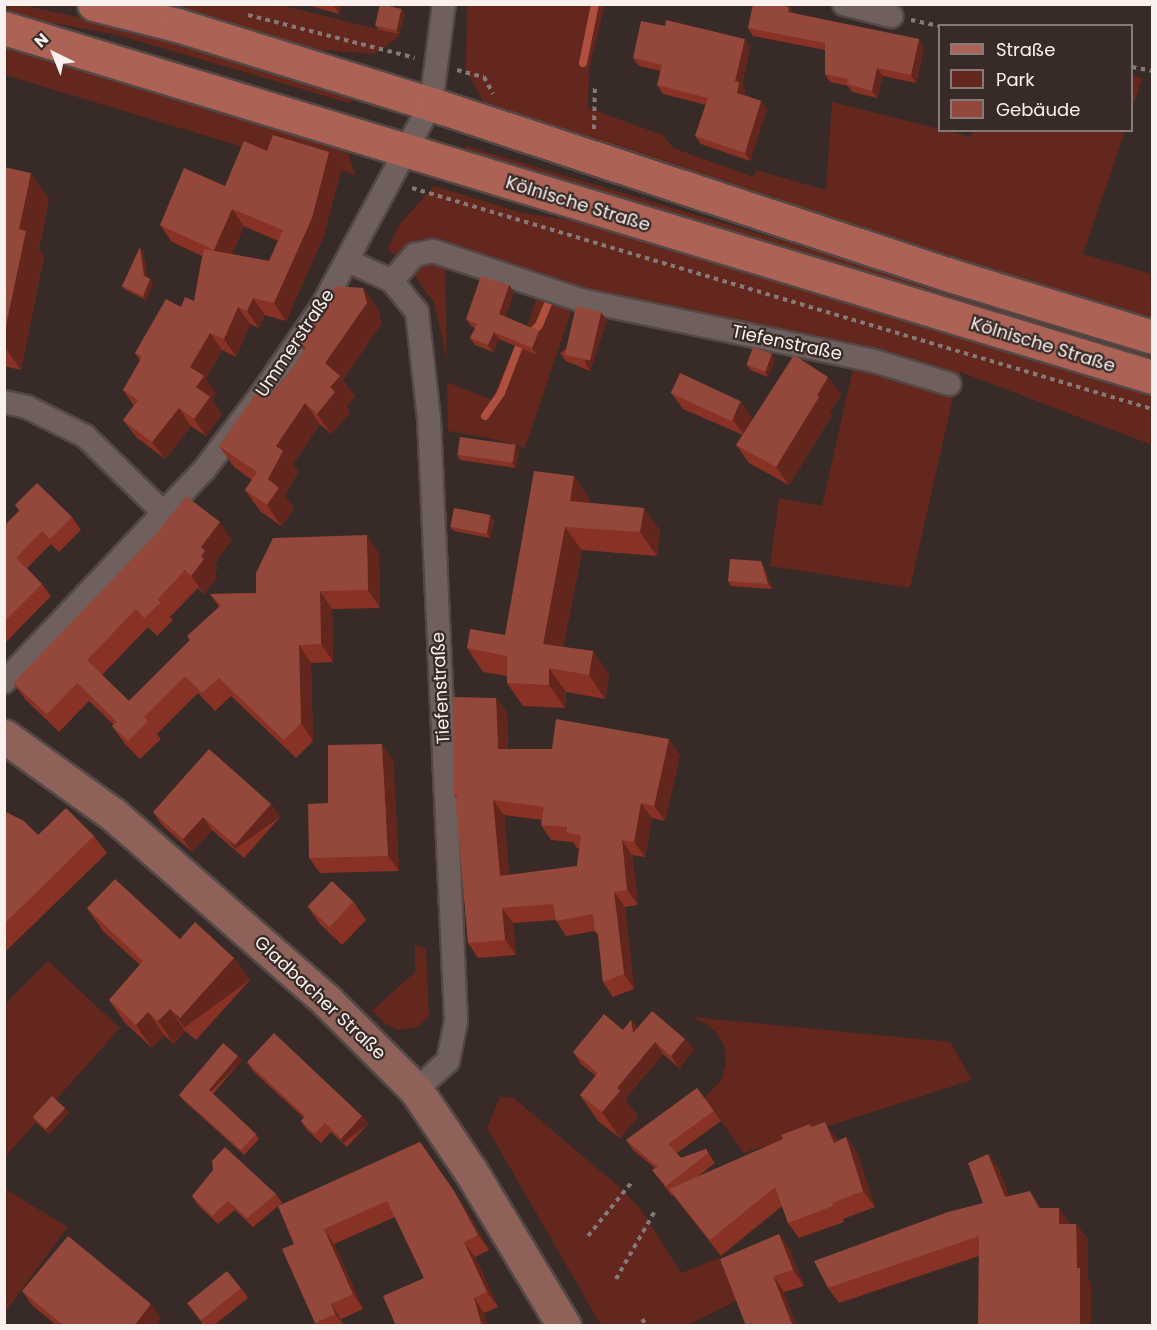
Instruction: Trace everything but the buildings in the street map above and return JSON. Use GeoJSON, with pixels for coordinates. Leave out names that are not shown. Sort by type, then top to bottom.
{"type":"FeatureCollection","features":[{"type":"Feature","properties":{"kind":"main road"},"geometry":{"type":"LineString","coordinates":[[94,4],[177,25],[431,104],[953,276],[1152,337]]}},
{"type":"Feature","properties":{"kind":"main road","name":"Kölnische Straße"},"geometry":{"type":"LineString","coordinates":[[4,28],[1152,377]]}},
{"type":"Feature","properties":{"kind":"main road","name":"Gladbacher Straße"},"geometry":{"type":"LineString","coordinates":[[4,736],[114,815],[327,1001],[416,1090],[505,1226],[564,1326]]}},
{"type":"Feature","properties":{"kind":"street","name":"Ummerstraße"},"geometry":{"type":"LineString","coordinates":[[4,682],[204,471],[261,395],[321,308],[431,104],[444,4]]}},
{"type":"Feature","properties":{"kind":"street"},"geometry":{"type":"LineString","coordinates":[[844,4],[891,16]]}},
{"type":"Feature","properties":{"kind":"street","name":"Tiefenstraße"},"geometry":{"type":"LineString","coordinates":[[392,281],[415,255],[433,251],[580,300],[871,360],[949,384]]}},
{"type":"Feature","properties":{"kind":"street","name":"Tiefenstraße"},"geometry":{"type":"LineString","coordinates":[[348,261],[392,281],[417,312],[429,419],[456,1021],[448,1061],[416,1090]]}},
{"type":"Feature","properties":{"kind":"street"},"geometry":{"type":"LineString","coordinates":[[4,402],[27,407],[85,436],[164,513]]}},
{"type":"Feature","properties":{"kind":"path"},"geometry":{"type":"LineString","coordinates":[[1133,67],[1152,71]]}},
{"type":"Feature","properties":{"kind":"path"},"geometry":{"type":"LineString","coordinates":[[594,130],[595,85]]}},
{"type":"Feature","properties":{"kind":"path"},"geometry":{"type":"LineString","coordinates":[[588,1236],[632,1183]]}},
{"type":"Feature","properties":{"kind":"path"},"geometry":{"type":"LineString","coordinates":[[616,1279],[655,1211]]}},
{"type":"Feature","properties":{"kind":"path"},"geometry":{"type":"LineString","coordinates":[[642,1318],[647,1326]]}},
{"type":"Feature","properties":{"kind":"green space"},"geometry":{"type":"Polygon","coordinates":[[[4,5],[22,5],[114,25],[354,98],[349,103],[118,35],[47,22],[5,10],[4,5]]]}},
{"type":"Feature","properties":{"kind":"green space"},"geometry":{"type":"Polygon","coordinates":[[[144,5],[281,5],[401,35],[375,54],[320,50],[144,5]]]}},
{"type":"Feature","properties":{"kind":"green space"},"geometry":{"type":"Polygon","coordinates":[[[467,5],[605,5],[589,68],[588,108],[663,135],[673,148],[754,177],[756,170],[826,190],[832,102],[938,129],[938,132],[951,132],[971,137],[972,132],[1125,132],[1083,254],[1152,274],[1152,320],[817,219],[660,160],[516,116],[484,103],[466,70],[467,5]]]}},
{"type":"Feature","properties":{"kind":"green space"},"geometry":{"type":"Polygon","coordinates":[[[4,43],[317,138],[348,153],[355,175],[299,156],[296,163],[5,75],[4,43]]]}},
{"type":"Feature","properties":{"kind":"green space"},"geometry":{"type":"Polygon","coordinates":[[[1133,76],[1142,78],[1133,107],[1133,76]]]}},
{"type":"Feature","properties":{"kind":"green space"},"geometry":{"type":"Polygon","coordinates":[[[466,146],[1152,352],[1152,365],[463,152],[466,146]]]}},
{"type":"Feature","properties":{"kind":"green space"},"geometry":{"type":"Polygon","coordinates":[[[434,186],[523,213],[583,222],[1152,394],[1152,445],[960,372],[958,378],[576,292],[449,248],[399,259],[388,249],[399,225],[434,186]]]}},
{"type":"Feature","properties":{"kind":"green space"},"geometry":{"type":"Polygon","coordinates":[[[424,262],[445,265],[447,359],[434,303],[412,272],[424,262]]]}},
{"type":"Feature","properties":{"kind":"green space"},"geometry":{"type":"Polygon","coordinates":[[[537,296],[573,306],[525,448],[489,438],[448,431],[447,382],[492,400],[515,346],[525,333],[537,296]]]}},
{"type":"Feature","properties":{"kind":"green space"},"geometry":{"type":"Polygon","coordinates":[[[854,364],[954,393],[910,588],[770,566],[779,498],[822,506],[854,364]]]}},
{"type":"Feature","properties":{"kind":"green space"},"geometry":{"type":"Polygon","coordinates":[[[415,945],[426,948],[429,1016],[418,1027],[398,1030],[386,1024],[372,1011],[415,972],[415,945]]]}},
{"type":"Feature","properties":{"kind":"green space"},"geometry":{"type":"Polygon","coordinates":[[[48,961],[120,1028],[5,1157],[5,1004],[48,961]]]}},
{"type":"Feature","properties":{"kind":"green space"},"geometry":{"type":"Polygon","coordinates":[[[691,1017],[950,1042],[972,1080],[744,1153],[704,1098],[721,1081],[726,1063],[724,1046],[717,1033],[705,1023],[691,1017]]]}},
{"type":"Feature","properties":{"kind":"green space"},"geometry":{"type":"Polygon","coordinates":[[[500,1097],[514,1098],[617,1185],[640,1208],[681,1273],[719,1258],[740,1299],[688,1325],[601,1325],[487,1128],[500,1097]]]}},
{"type":"Feature","properties":{"kind":"green space"},"geometry":{"type":"Polygon","coordinates":[[[5,1189],[68,1227],[5,1312],[5,1189]]]}},
{"type":"Feature","properties":{"kind":"waterway"},"geometry":{"type":"LineString","coordinates":[[583,63],[595,4]]}},
{"type":"Feature","properties":{"kind":"waterway"},"geometry":{"type":"LineString","coordinates":[[485,416],[501,393],[519,346],[539,325],[548,304]]}}]}
